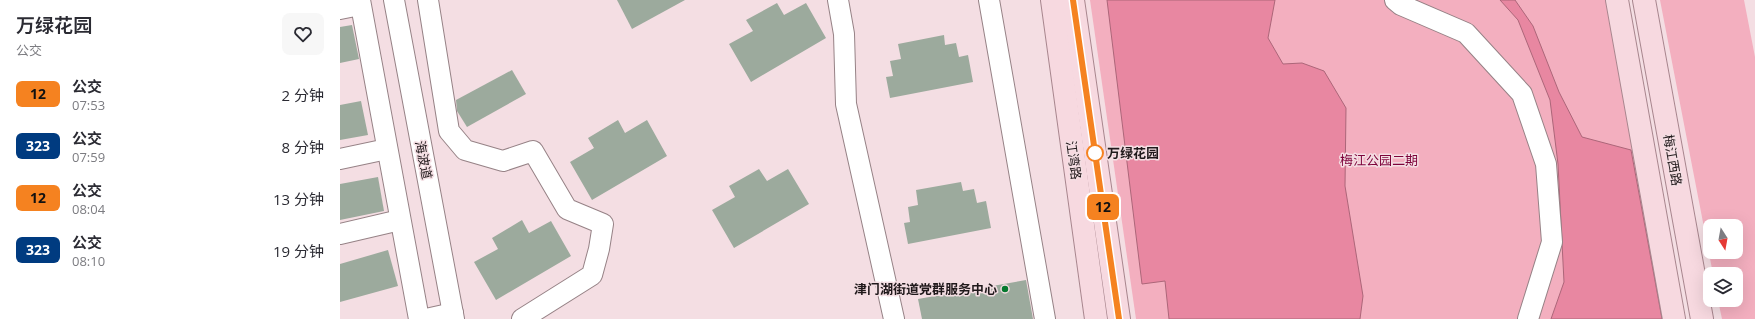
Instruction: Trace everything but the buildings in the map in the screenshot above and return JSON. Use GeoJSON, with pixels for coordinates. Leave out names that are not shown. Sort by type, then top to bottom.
{"type":"FeatureCollection","features":[{"type":"Feature","properties":{"kind":"main road","name":"江湾路"},"geometry":{"type":"LineString","coordinates":[[1052,0],[1096,319]]}},
{"type":"Feature","properties":{"kind":"main road","name":"江湾路"},"geometry":{"type":"LineString","coordinates":[[1073,0],[1119,319]]}},
{"type":"Feature","properties":{"kind":"main road","name":"梅江西路"},"geometry":{"type":"LineString","coordinates":[[1617,0],[1674,319]]}},
{"type":"Feature","properties":{"kind":"main road","name":"梅江西路"},"geometry":{"type":"LineString","coordinates":[[1644,0],[1702,319]]}},
{"type":"Feature","properties":{"kind":"street","name":"海波道"},"geometry":{"type":"LineString","coordinates":[[394,0],[454,316]]}},
{"type":"Feature","properties":{"kind":"street"},"geometry":{"type":"LineString","coordinates":[[428,0],[449,132],[465,150],[503,161],[533,151],[567,209],[603,224],[599,249],[592,276],[522,319]]}},
{"type":"Feature","properties":{"kind":"street"},"geometry":{"type":"LineString","coordinates":[[838,0],[844,34],[846,104],[894,319]]}},
{"type":"Feature","properties":{"kind":"street"},"geometry":{"type":"LineString","coordinates":[[989,0],[1045,319]]}},
{"type":"Feature","properties":{"kind":"street"},"geometry":{"type":"LineString","coordinates":[[1395,0],[1401,6],[1466,33],[1522,94],[1546,164],[1552,242],[1528,319]]}},
{"type":"Feature","properties":{"kind":"street"},"geometry":{"type":"LineString","coordinates":[[340,9],[360,2],[419,319]]}},
{"type":"Feature","properties":{"kind":"street"},"geometry":{"type":"LineString","coordinates":[[340,159],[387,149]]}},
{"type":"Feature","properties":{"kind":"street"},"geometry":{"type":"LineString","coordinates":[[340,234],[400,220]]}},
{"type":"Feature","properties":{"kind":"street"},"geometry":{"type":"LineString","coordinates":[[426,319],[454,316]]}},
{"type":"Feature","properties":{"kind":"green space","name":"梅江公园二期"},"geometry":{"type":"Polygon","coordinates":[[[1090,0],[1614,0],[1674,319],[1136,319],[1090,0]]]}},
{"type":"Feature","properties":{"kind":"green space"},"geometry":{"type":"Polygon","coordinates":[[[1660,0],[1744,0],[1755,57],[1755,319],[1722,319],[1719,307],[1743,307],[1743,267],[1712,267],[1710,259],[1743,259],[1743,219],[1703,219],[1703,222],[1660,0]]]}},
{"type":"Feature","properties":{"kind":"shaded area"},"geometry":{"type":"Polygon","coordinates":[[[1107,0],[1275,0],[1268,38],[1283,64],[1302,63],[1324,71],[1346,108],[1345,186],[1363,296],[1360,319],[1169,319],[1165,281],[1142,284],[1107,0]]]}},
{"type":"Feature","properties":{"kind":"shaded area"},"geometry":{"type":"Polygon","coordinates":[[[1500,0],[1515,0],[1533,26],[1559,92],[1582,137],[1631,150],[1662,319],[1551,319],[1564,282],[1558,164],[1550,100],[1518,20],[1500,0]]]}},
{"type":"Feature","properties":{"kind":"bus line","name":"12"},"geometry":{"type":"LineString","coordinates":[[1073,0],[1119,319]]}},
{"type":"Feature","properties":{"kind":"place","name":"万绿花园"},"geometry":{"type":"Point","coordinates":[1095,153]}},
{"type":"Feature","properties":{"kind":"place","name":"津门湖街道党群服务中心"},"geometry":{"type":"Point","coordinates":[1005,289]}}]}
